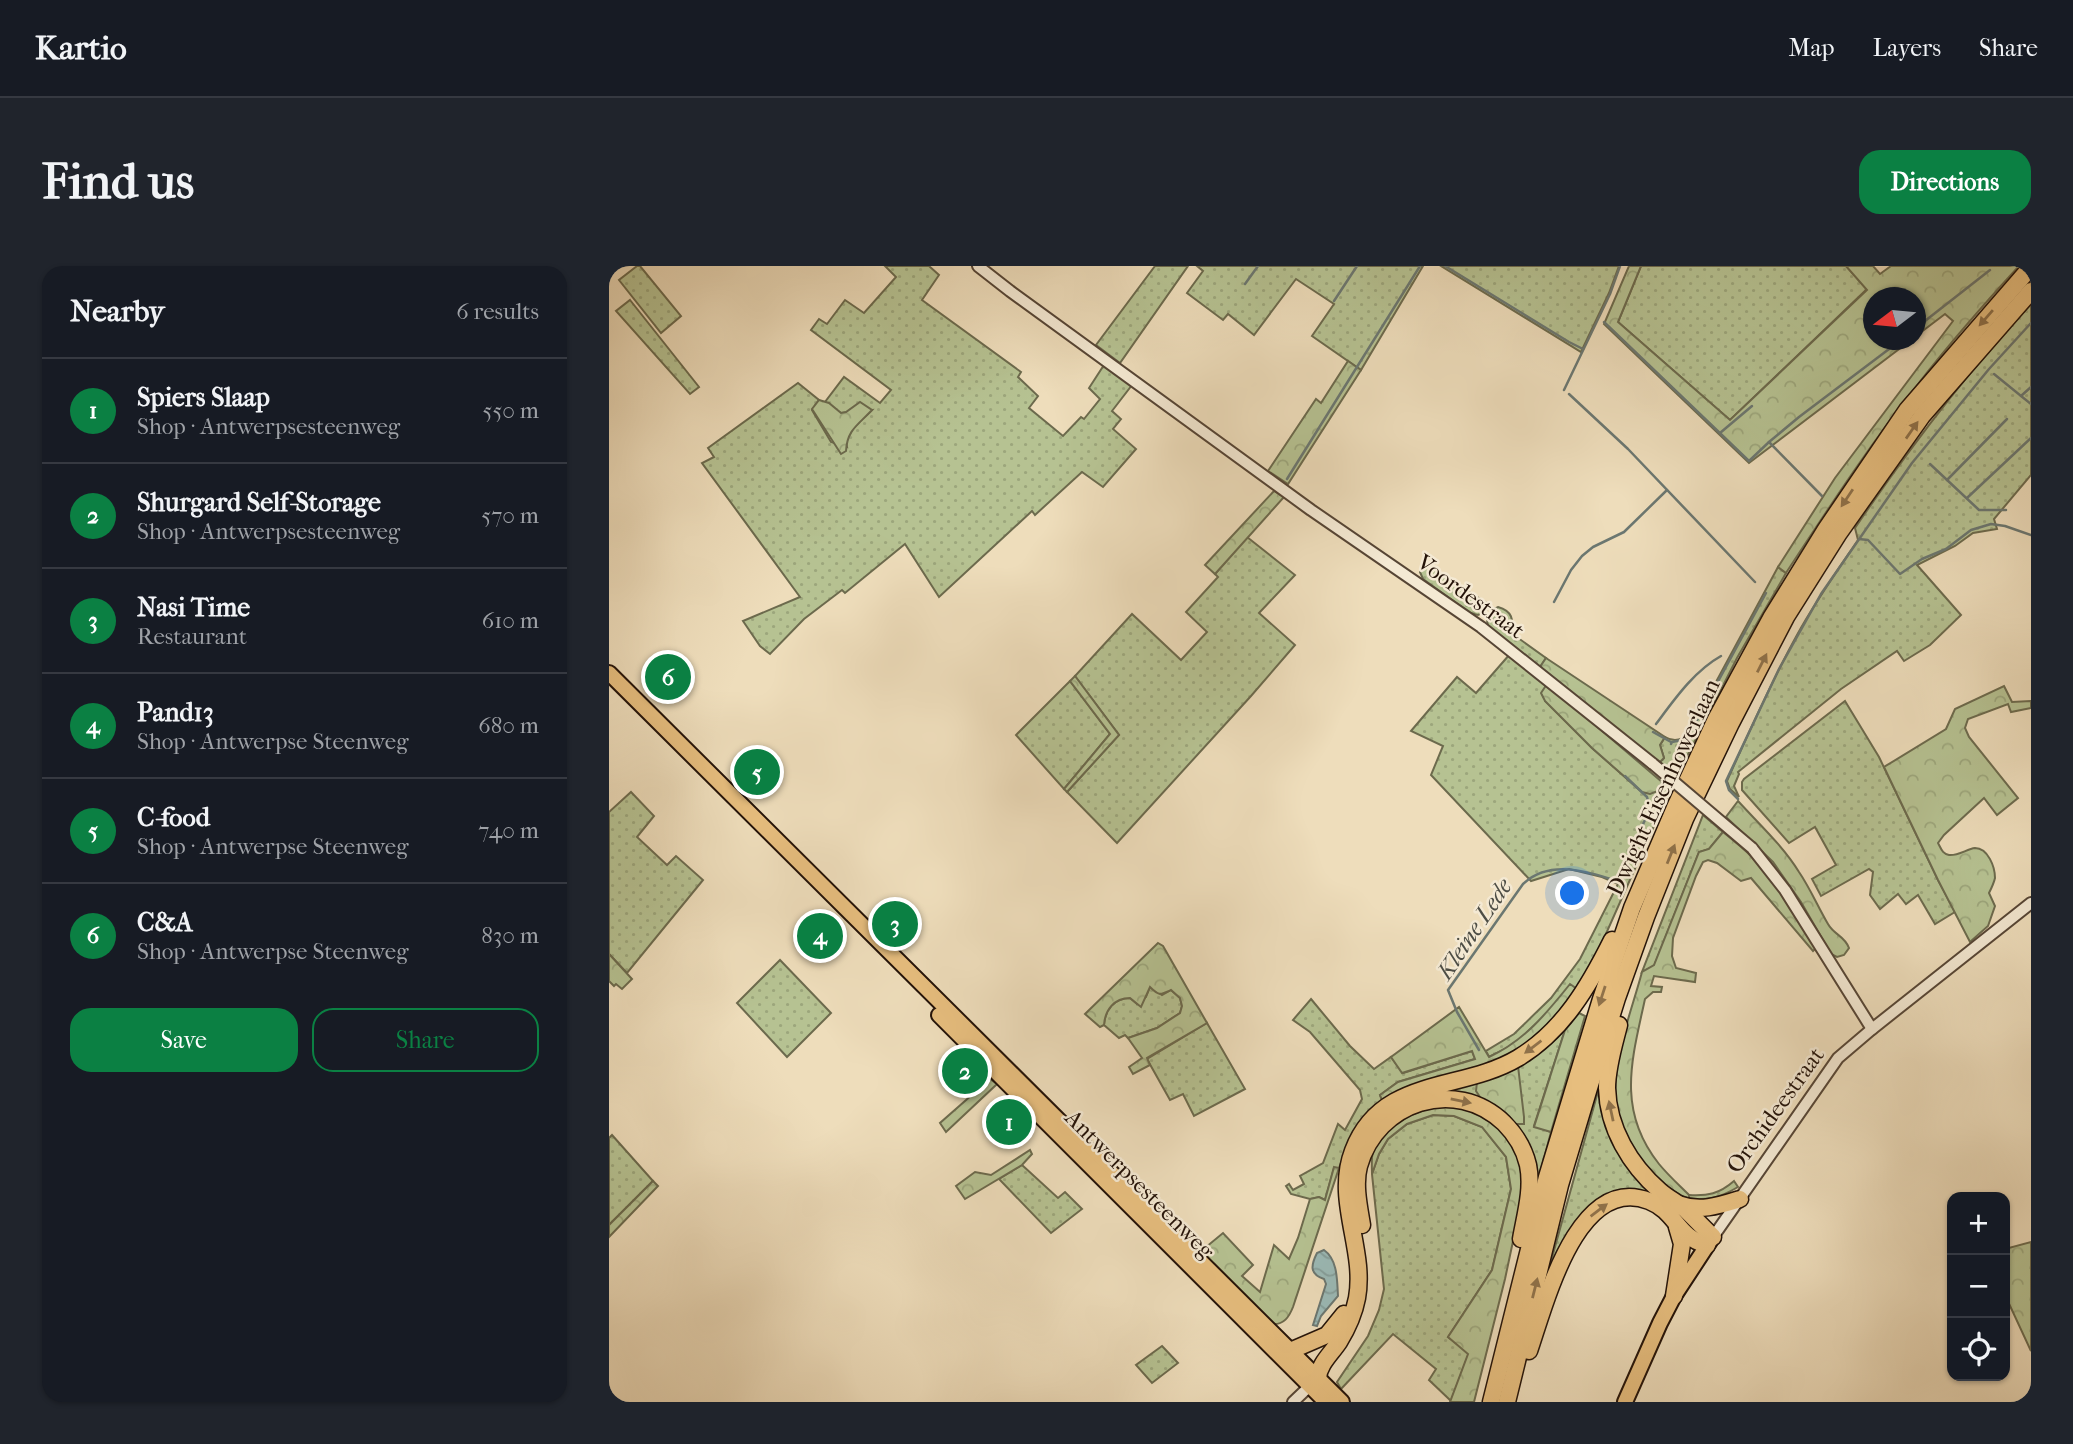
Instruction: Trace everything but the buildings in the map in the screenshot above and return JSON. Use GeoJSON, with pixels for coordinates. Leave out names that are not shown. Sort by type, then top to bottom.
{"type":"FeatureCollection","features":[{"type":"Feature","properties":{"kind":"highway","name":"Dwight Eisenhowerlaan"},"geometry":{"type":"LineString","coordinates":[[1508,1402],[1571,1149],[1617,998],[1639,913],[1677,803],[1716,719],[1770,618],[1826,529],[1907,410],[2031,267]]}},
{"type":"Feature","properties":{"kind":"highway","name":"Dwight Eisenhowerlaan"},"geometry":{"type":"LineString","coordinates":[[1491,1402],[1547,1177],[1601,999],[1639,913],[1731,723],[1786,617],[1839,533],[1922,416],[2031,291]]}},
{"type":"Feature","properties":{"kind":"highway"},"geometry":{"type":"LineString","coordinates":[[1639,913],[1635,973],[1610,1061],[1607,1087],[1609,1106],[1621,1143],[1633,1163],[1710,1241]]}},
{"type":"Feature","properties":{"kind":"highway"},"geometry":{"type":"LineString","coordinates":[[1314,1382],[1353,1315],[1357,1297],[1358,1279],[1346,1186],[1354,1148],[1371,1121],[1382,1110],[1414,1091],[1497,1069],[1543,1040],[1572,1009],[1586,989],[1615,934],[1639,913]]}},
{"type":"Feature","properties":{"kind":"highway"},"geometry":{"type":"LineString","coordinates":[[1314,1382],[1323,1376],[1348,1344],[1364,1305],[1368,1280],[1359,1206],[1360,1164],[1371,1139],[1384,1123],[1398,1112],[1420,1103],[1440,1098],[1462,1100],[1482,1107],[1499,1118],[1519,1141],[1526,1157],[1530,1183],[1515,1271],[1515,1301]]}},
{"type":"Feature","properties":{"kind":"highway"},"geometry":{"type":"LineString","coordinates":[[1508,1402],[1520,1380],[1556,1270],[1571,1241],[1589,1218],[1611,1202],[1626,1197],[1641,1198],[1668,1212],[1694,1242],[1710,1241]]}},
{"type":"Feature","properties":{"kind":"highway"},"geometry":{"type":"LineString","coordinates":[[1675,1203],[1692,1208],[1710,1208],[1740,1199]]}},
{"type":"Feature","properties":{"kind":"highway"},"geometry":{"type":"LineString","coordinates":[[1674,1296],[1682,1257],[1682,1244],[1676,1224]]}},
{"type":"Feature","properties":{"kind":"highway"},"geometry":{"type":"LineString","coordinates":[[1290,1351],[1321,1339],[1335,1327],[1343,1317],[1358,1279]]}},
{"type":"Feature","properties":{"kind":"main road","name":"Antwerpsesteenweg"},"geometry":{"type":"LineString","coordinates":[[609,673],[1189,1258],[1314,1382],[1342,1402]]}},
{"type":"Feature","properties":{"kind":"main road","name":"Antwerpsesteenweg"},"geometry":{"type":"LineString","coordinates":[[609,685],[921,998],[1072,1141]]}},
{"type":"Feature","properties":{"kind":"main road","name":"Orchideestraat"},"geometry":{"type":"LineString","coordinates":[[1625,1402],[1674,1296],[1710,1241]]}},
{"type":"Feature","properties":{"kind":"main road","name":"Antwerpsesteenweg"},"geometry":{"type":"LineString","coordinates":[[1189,1258],[1290,1351],[1327,1402]]}},
{"type":"Feature","properties":{"kind":"street","name":"Voordestraat"},"geometry":{"type":"LineString","coordinates":[[978,266],[1233,454],[1481,627],[1653,764],[1752,848],[1785,890],[1872,1029]]}},
{"type":"Feature","properties":{"kind":"street","name":"Orchideestraat"},"geometry":{"type":"LineString","coordinates":[[1710,1241],[1838,1058],[2031,903]]}},
{"type":"Feature","properties":{"kind":"street"},"geometry":{"type":"LineString","coordinates":[[1293,1402],[1314,1382]]}},
{"type":"Feature","properties":{"kind":"green space"},"geometry":{"type":"Polygon","coordinates":[[[640,266],[681,316],[661,333],[619,280],[640,266]]]}},
{"type":"Feature","properties":{"kind":"green space"},"geometry":{"type":"Polygon","coordinates":[[[885,266],[929,266],[939,275],[922,300],[1021,372],[1018,377],[1038,396],[1029,408],[1063,436],[1081,417],[1084,419],[1100,399],[1089,388],[1104,365],[1132,385],[1112,411],[1121,419],[1113,429],[1136,449],[1103,487],[1082,472],[1035,515],[1032,511],[939,597],[905,544],[845,593],[842,590],[804,619],[770,654],[760,646],[743,621],[800,597],[702,463],[714,457],[708,448],[798,383],[819,400],[812,410],[831,442],[847,447],[851,432],[872,410],[841,413],[825,402],[844,377],[880,403],[891,390],[811,330],[819,319],[827,324],[845,300],[864,313],[896,277],[885,266]]]}},
{"type":"Feature","properties":{"kind":"green space"},"geometry":{"type":"Polygon","coordinates":[[[1155,266],[1188,266],[1120,363],[1096,345],[1155,266]]]}},
{"type":"Feature","properties":{"kind":"green space"},"geometry":{"type":"Polygon","coordinates":[[[1197,266],[1423,266],[1361,370],[1312,336],[1334,304],[1296,279],[1254,335],[1228,314],[1223,320],[1187,293],[1203,271],[1197,266]]]}},
{"type":"Feature","properties":{"kind":"green space"},"geometry":{"type":"Polygon","coordinates":[[[1441,266],[1619,266],[1581,352],[1441,266]]]}},
{"type":"Feature","properties":{"kind":"green space"},"geometry":{"type":"Polygon","coordinates":[[[1629,266],[1641,266],[1618,322],[1730,420],[1863,294],[1863,350],[1898,350],[1749,463],[1604,324],[1629,266]]]}},
{"type":"Feature","properties":{"kind":"green space"},"geometry":{"type":"Polygon","coordinates":[[[1641,266],[1846,266],[1865,287],[1863,293],[1730,420],[1618,322],[1641,266]]]}},
{"type":"Feature","properties":{"kind":"green space"},"geometry":{"type":"Polygon","coordinates":[[[1846,266],[1873,266],[1880,274],[1891,266],[2019,266],[1900,407],[1786,573],[1778,567],[1835,478],[1953,321],[1945,314],[1926,328],[1926,287],[1864,287],[1846,266]]]}},
{"type":"Feature","properties":{"kind":"green space"},"geometry":{"type":"Polygon","coordinates":[[[630,300],[699,387],[690,394],[616,311],[630,300]]]}},
{"type":"Feature","properties":{"kind":"green space"},"geometry":{"type":"Polygon","coordinates":[[[2031,304],[2031,475],[1994,519],[1997,529],[1973,533],[1955,546],[1917,565],[1961,615],[1930,645],[1904,661],[1897,651],[1841,689],[1738,772],[1734,786],[1739,797],[1730,789],[1727,781],[1797,635],[1858,540],[1855,528],[1939,413],[2031,304]]]}},
{"type":"Feature","properties":{"kind":"green space"},"geometry":{"type":"Polygon","coordinates":[[[1348,361],[1361,370],[1288,484],[1268,471],[1316,399],[1321,403],[1348,361]]]}},
{"type":"Feature","properties":{"kind":"green space"},"geometry":{"type":"Polygon","coordinates":[[[819,400],[829,403],[841,413],[860,402],[872,410],[854,428],[846,451],[841,454],[812,409],[819,400]]]}},
{"type":"Feature","properties":{"kind":"green space"},"geometry":{"type":"Polygon","coordinates":[[[1274,491],[1284,497],[1215,574],[1205,565],[1274,491]]]}},
{"type":"Feature","properties":{"kind":"green space"},"geometry":{"type":"Polygon","coordinates":[[[1247,537],[1295,575],[1259,613],[1295,645],[1117,843],[1067,792],[1119,735],[1075,676],[1132,614],[1181,660],[1207,632],[1186,612],[1218,577],[1215,574],[1247,537]]]}},
{"type":"Feature","properties":{"kind":"green space"},"geometry":{"type":"Polygon","coordinates":[[[1425,564],[1490,605],[1485,612],[1478,615],[1470,613],[1423,579],[1420,572],[1425,564]]]}},
{"type":"Feature","properties":{"kind":"green space"},"geometry":{"type":"Polygon","coordinates":[[[1778,567],[1786,573],[1737,658],[1677,776],[1660,762],[1664,758],[1660,745],[1665,737],[1678,740],[1689,732],[1778,567]]]}},
{"type":"Feature","properties":{"kind":"green space"},"geometry":{"type":"Polygon","coordinates":[[[1498,607],[1511,616],[1511,633],[1489,617],[1498,607]]]}},
{"type":"Feature","properties":{"kind":"green space"},"geometry":{"type":"Polygon","coordinates":[[[1489,617],[1546,658],[1540,667],[1488,626],[1489,617]]]}},
{"type":"Feature","properties":{"kind":"green space"},"geometry":{"type":"Polygon","coordinates":[[[1510,654],[1547,684],[1545,701],[1592,748],[1642,792],[1657,791],[1662,782],[1670,790],[1593,963],[1577,989],[1520,1039],[1489,1057],[1486,1051],[1514,1034],[1551,998],[1580,959],[1618,884],[1569,869],[1531,881],[1431,775],[1443,746],[1411,731],[1457,677],[1476,693],[1510,654]]]}},
{"type":"Feature","properties":{"kind":"green space"},"geometry":{"type":"Polygon","coordinates":[[[1546,658],[1665,737],[1660,745],[1664,758],[1660,762],[1650,755],[1540,667],[1546,658]]]}},
{"type":"Feature","properties":{"kind":"green space"},"geometry":{"type":"Polygon","coordinates":[[[1075,676],[1119,735],[1067,792],[1064,789],[1110,734],[1070,681],[1075,676]]]}},
{"type":"Feature","properties":{"kind":"green space"},"geometry":{"type":"Polygon","coordinates":[[[1070,681],[1110,734],[1064,789],[1016,735],[1070,681]]]}},
{"type":"Feature","properties":{"kind":"green space"},"geometry":{"type":"Polygon","coordinates":[[[1547,684],[1662,782],[1658,791],[1650,794],[1642,792],[1592,748],[1545,701],[1541,693],[1547,684]]]}},
{"type":"Feature","properties":{"kind":"green space"},"geometry":{"type":"Polygon","coordinates":[[[2004,686],[2012,702],[2031,701],[2031,708],[2011,712],[2008,704],[1968,719],[1965,728],[1969,737],[2018,798],[1997,815],[1984,798],[1938,843],[1943,852],[1949,855],[1980,849],[1987,855],[1994,869],[1995,878],[1989,893],[1995,906],[1988,926],[1970,942],[1884,767],[1946,729],[1955,709],[2004,686]]]}},
{"type":"Feature","properties":{"kind":"green space"},"geometry":{"type":"Polygon","coordinates":[[[1845,701],[1879,757],[1955,912],[1935,924],[1918,895],[1906,904],[1898,894],[1880,909],[1870,895],[1873,872],[1869,869],[1821,896],[1812,879],[1836,865],[1815,827],[1789,843],[1742,790],[1744,779],[1845,701]]]}},
{"type":"Feature","properties":{"kind":"green space"},"geometry":{"type":"Polygon","coordinates":[[[631,792],[654,816],[637,837],[667,865],[676,856],[703,880],[627,973],[609,954],[609,812],[631,792]]]}},
{"type":"Feature","properties":{"kind":"green space"},"geometry":{"type":"Polygon","coordinates":[[[1738,801],[1793,862],[1830,928],[1847,944],[1849,948],[1844,955],[1837,957],[1831,954],[1801,902],[1773,862],[1726,817],[1738,801]]]}},
{"type":"Feature","properties":{"kind":"green space"},"geometry":{"type":"Polygon","coordinates":[[[1703,815],[1723,832],[1709,849],[1699,852],[1654,966],[1642,972],[1703,815]]]}},
{"type":"Feature","properties":{"kind":"green space"},"geometry":{"type":"Polygon","coordinates":[[[1723,832],[1742,847],[1770,878],[1816,948],[1813,951],[1751,878],[1741,881],[1717,863],[1708,860],[1703,862],[1673,938],[1672,956],[1676,968],[1696,973],[1695,982],[1654,976],[1651,986],[1662,987],[1661,992],[1653,992],[1645,999],[1632,1063],[1631,1084],[1637,1124],[1646,1144],[1662,1168],[1689,1195],[1689,1199],[1656,1177],[1627,1138],[1617,1112],[1616,1072],[1642,972],[1654,965],[1699,852],[1709,849],[1723,832]]]}},
{"type":"Feature","properties":{"kind":"green space"},"geometry":{"type":"Polygon","coordinates":[[[1158,943],[1163,946],[1207,1023],[1147,1058],[1150,1065],[1133,1074],[1129,1067],[1142,1058],[1128,1038],[1157,1028],[1180,1013],[1180,998],[1171,990],[1160,994],[1150,987],[1141,1007],[1130,998],[1119,1000],[1108,1010],[1104,1025],[1100,1027],[1085,1014],[1158,943]]]}},
{"type":"Feature","properties":{"kind":"green space"},"geometry":{"type":"Polygon","coordinates":[[[609,954],[632,979],[622,989],[609,981],[609,954]]]}},
{"type":"Feature","properties":{"kind":"green space"},"geometry":{"type":"Polygon","coordinates":[[[780,960],[831,1013],[787,1057],[737,1003],[780,960]]]}},
{"type":"Feature","properties":{"kind":"green space"},"geometry":{"type":"Polygon","coordinates":[[[1570,984],[1577,989],[1542,1032],[1508,1057],[1420,1083],[1382,1100],[1380,1095],[1398,1082],[1475,1059],[1472,1051],[1402,1073],[1391,1057],[1459,1007],[1489,1057],[1524,1035],[1570,984]]]}},
{"type":"Feature","properties":{"kind":"green space"},"geometry":{"type":"Polygon","coordinates":[[[1150,987],[1162,995],[1171,990],[1180,998],[1180,1013],[1157,1028],[1128,1038],[1125,1035],[1119,1038],[1104,1025],[1108,1010],[1119,1000],[1130,998],[1137,1004],[1146,997],[1150,987]]]}},
{"type":"Feature","properties":{"kind":"green space"},"geometry":{"type":"Polygon","coordinates":[[[1311,999],[1350,1046],[1374,1069],[1391,1057],[1403,1073],[1472,1051],[1475,1059],[1398,1082],[1380,1095],[1382,1100],[1356,1132],[1339,1168],[1334,1168],[1325,1200],[1291,1194],[1286,1186],[1289,1184],[1293,1190],[1304,1184],[1300,1176],[1323,1163],[1338,1124],[1345,1130],[1362,1099],[1360,1090],[1310,1032],[1293,1020],[1311,999]]]}},
{"type":"Feature","properties":{"kind":"green space"},"geometry":{"type":"Polygon","coordinates":[[[1579,1013],[1585,1016],[1551,1132],[1534,1127],[1565,1030],[1579,1013]]]}},
{"type":"Feature","properties":{"kind":"green space"},"geometry":{"type":"Polygon","coordinates":[[[1207,1023],[1245,1089],[1194,1116],[1183,1094],[1170,1100],[1147,1059],[1207,1023]]]}},
{"type":"Feature","properties":{"kind":"green space"},"geometry":{"type":"Polygon","coordinates":[[[1565,1030],[1534,1126],[1551,1132],[1536,1188],[1508,1121],[1395,1105],[1518,1066],[1547,1047],[1565,1030]]]}},
{"type":"Feature","properties":{"kind":"green space"},"geometry":{"type":"Polygon","coordinates":[[[1518,1066],[1524,1124],[1516,1124],[1476,1091],[1477,1082],[1518,1066]]]}},
{"type":"Feature","properties":{"kind":"green space"},"geometry":{"type":"Polygon","coordinates":[[[1602,1077],[1604,1095],[1680,1214],[1617,1195],[1551,1267],[1550,1265],[1602,1077]]]}},
{"type":"Feature","properties":{"kind":"green space"},"geometry":{"type":"Polygon","coordinates":[[[990,1079],[997,1084],[946,1132],[940,1123],[990,1079]]]}},
{"type":"Feature","properties":{"kind":"green space"},"geometry":{"type":"Polygon","coordinates":[[[1434,1107],[1462,1107],[1491,1120],[1511,1141],[1521,1165],[1523,1194],[1474,1402],[1450,1402],[1468,1354],[1448,1337],[1492,1270],[1511,1189],[1506,1157],[1482,1127],[1454,1116],[1433,1115],[1407,1124],[1388,1139],[1372,1174],[1373,1152],[1382,1135],[1407,1117],[1434,1107]]]}},
{"type":"Feature","properties":{"kind":"green space"},"geometry":{"type":"Polygon","coordinates":[[[1433,1115],[1454,1116],[1482,1127],[1506,1157],[1511,1189],[1492,1270],[1448,1337],[1469,1353],[1451,1401],[1429,1380],[1436,1369],[1393,1334],[1341,1389],[1337,1382],[1368,1336],[1384,1289],[1372,1174],[1388,1139],[1407,1124],[1433,1115]]]}},
{"type":"Feature","properties":{"kind":"green space"},"geometry":{"type":"Polygon","coordinates":[[[612,1135],[653,1181],[609,1225],[609,1138],[612,1135]]]}},
{"type":"Feature","properties":{"kind":"green space"},"geometry":{"type":"Polygon","coordinates":[[[1030,1150],[1032,1154],[1022,1165],[965,1199],[956,1186],[975,1172],[991,1175],[1030,1150]]]}},
{"type":"Feature","properties":{"kind":"green space"},"geometry":{"type":"Polygon","coordinates":[[[1022,1165],[1058,1198],[1065,1192],[1082,1209],[1051,1233],[999,1179],[1022,1165]]]}},
{"type":"Feature","properties":{"kind":"green space"},"geometry":{"type":"Polygon","coordinates":[[[1334,1167],[1339,1168],[1293,1307],[1285,1320],[1272,1324],[1200,1252],[1223,1233],[1253,1265],[1242,1276],[1260,1292],[1274,1245],[1289,1259],[1310,1199],[1319,1197],[1325,1200],[1334,1167]]]}},
{"type":"Feature","properties":{"kind":"green space"},"geometry":{"type":"Polygon","coordinates":[[[653,1181],[658,1186],[609,1237],[609,1225],[653,1181]]]}},
{"type":"Feature","properties":{"kind":"green space"},"geometry":{"type":"Polygon","coordinates":[[[1734,1181],[1738,1187],[1725,1194],[1709,1199],[1689,1199],[1689,1195],[1718,1191],[1734,1181]]]}},
{"type":"Feature","properties":{"kind":"green space"},"geometry":{"type":"Polygon","coordinates":[[[2031,1242],[2031,1351],[2010,1306],[2010,1248],[2031,1242]]]}},
{"type":"Feature","properties":{"kind":"green space"},"geometry":{"type":"Polygon","coordinates":[[[1162,1346],[1178,1363],[1152,1383],[1136,1365],[1162,1346]]]}},
{"type":"Feature","properties":{"kind":"water"},"geometry":{"type":"Polygon","coordinates":[[[1324,1250],[1334,1265],[1338,1296],[1321,1316],[1317,1326],[1313,1325],[1326,1284],[1324,1279],[1316,1275],[1313,1265],[1317,1253],[1324,1250]]]}},
{"type":"Feature","properties":{"kind":"waterway"},"geometry":{"type":"LineString","coordinates":[[1245,284],[1258,266]]}},
{"type":"Feature","properties":{"kind":"waterway"},"geometry":{"type":"LineString","coordinates":[[1334,301],[1357,266]]}},
{"type":"Feature","properties":{"kind":"waterway"},"geometry":{"type":"LineString","coordinates":[[1287,479],[1420,266]]}},
{"type":"Feature","properties":{"kind":"waterway"},"geometry":{"type":"LineString","coordinates":[[1445,266],[1583,349]]}},
{"type":"Feature","properties":{"kind":"waterway","name":"Kleine Lede"},"geometry":{"type":"LineString","coordinates":[[1564,390],[1610,294],[1620,266]]}},
{"type":"Feature","properties":{"kind":"waterway"},"geometry":{"type":"LineString","coordinates":[[1926,320],[1990,270]]}},
{"type":"Feature","properties":{"kind":"waterway"},"geometry":{"type":"LineString","coordinates":[[1604,322],[1749,461],[1769,442],[1822,496]]}},
{"type":"Feature","properties":{"kind":"waterway"},"geometry":{"type":"LineString","coordinates":[[1738,799],[1729,790],[1726,781],[1779,669],[1821,594],[1912,463],[1989,369],[2031,323]]}},
{"type":"Feature","properties":{"kind":"waterway"},"geometry":{"type":"LineString","coordinates":[[1769,442],[1888,350]]}},
{"type":"Feature","properties":{"kind":"waterway"},"geometry":{"type":"LineString","coordinates":[[1994,374],[2031,404]]}},
{"type":"Feature","properties":{"kind":"waterway"},"geometry":{"type":"LineString","coordinates":[[2021,396],[2031,387]]}},
{"type":"Feature","properties":{"kind":"waterway","name":"Kleine Lede"},"geometry":{"type":"LineString","coordinates":[[1569,394],[1628,449],[1755,582]]}},
{"type":"Feature","properties":{"kind":"waterway"},"geometry":{"type":"LineString","coordinates":[[1720,433],[1752,406]]}},
{"type":"Feature","properties":{"kind":"waterway"},"geometry":{"type":"LineString","coordinates":[[1947,480],[2007,419]]}},
{"type":"Feature","properties":{"kind":"waterway"},"geometry":{"type":"LineString","coordinates":[[1967,498],[2031,438]]}},
{"type":"Feature","properties":{"kind":"waterway"},"geometry":{"type":"LineString","coordinates":[[1930,464],[1979,510],[2006,510]]}},
{"type":"Feature","properties":{"kind":"waterway"},"geometry":{"type":"LineString","coordinates":[[1554,602],[1571,570],[1582,556],[1593,547],[1624,532],[1667,490]]}},
{"type":"Feature","properties":{"kind":"waterway"},"geometry":{"type":"LineString","coordinates":[[1859,539],[1868,540],[1900,574],[1922,559],[1946,549],[1971,530],[1991,524],[2031,535]]}},
{"type":"Feature","properties":{"kind":"waterway","name":"Kleine Lede"},"geometry":{"type":"LineString","coordinates":[[1671,744],[1689,735],[1766,593]]}},
{"type":"Feature","properties":{"kind":"waterway"},"geometry":{"type":"LineString","coordinates":[[1656,724],[1693,678],[1721,656]]}},
{"type":"Feature","properties":{"kind":"waterway"},"geometry":{"type":"LineString","coordinates":[[1653,732],[1671,742]]}},
{"type":"Feature","properties":{"kind":"waterway","name":"Kleine Lede"},"geometry":{"type":"LineString","coordinates":[[1479,1050],[1457,1012],[1448,990],[1523,884],[1533,876],[1556,869],[1569,869],[1617,881],[1650,809],[1647,797],[1625,776]]}},
{"type":"Feature","properties":{"kind":"place","name":"C&A"},"geometry":{"type":"Point","coordinates":[668,677]}},
{"type":"Feature","properties":{"kind":"place","name":"C-food"},"geometry":{"type":"Point","coordinates":[757,772]}},
{"type":"Feature","properties":{"kind":"place","name":"Nasi Time"},"geometry":{"type":"Point","coordinates":[895,924]}},
{"type":"Feature","properties":{"kind":"place","name":"Pand13"},"geometry":{"type":"Point","coordinates":[820,936]}},
{"type":"Feature","properties":{"kind":"place","name":"Shurgard Self-Storage"},"geometry":{"type":"Point","coordinates":[965,1071]}},
{"type":"Feature","properties":{"kind":"place","name":"Spiers Slaap"},"geometry":{"type":"Point","coordinates":[1009,1122]}}]}
